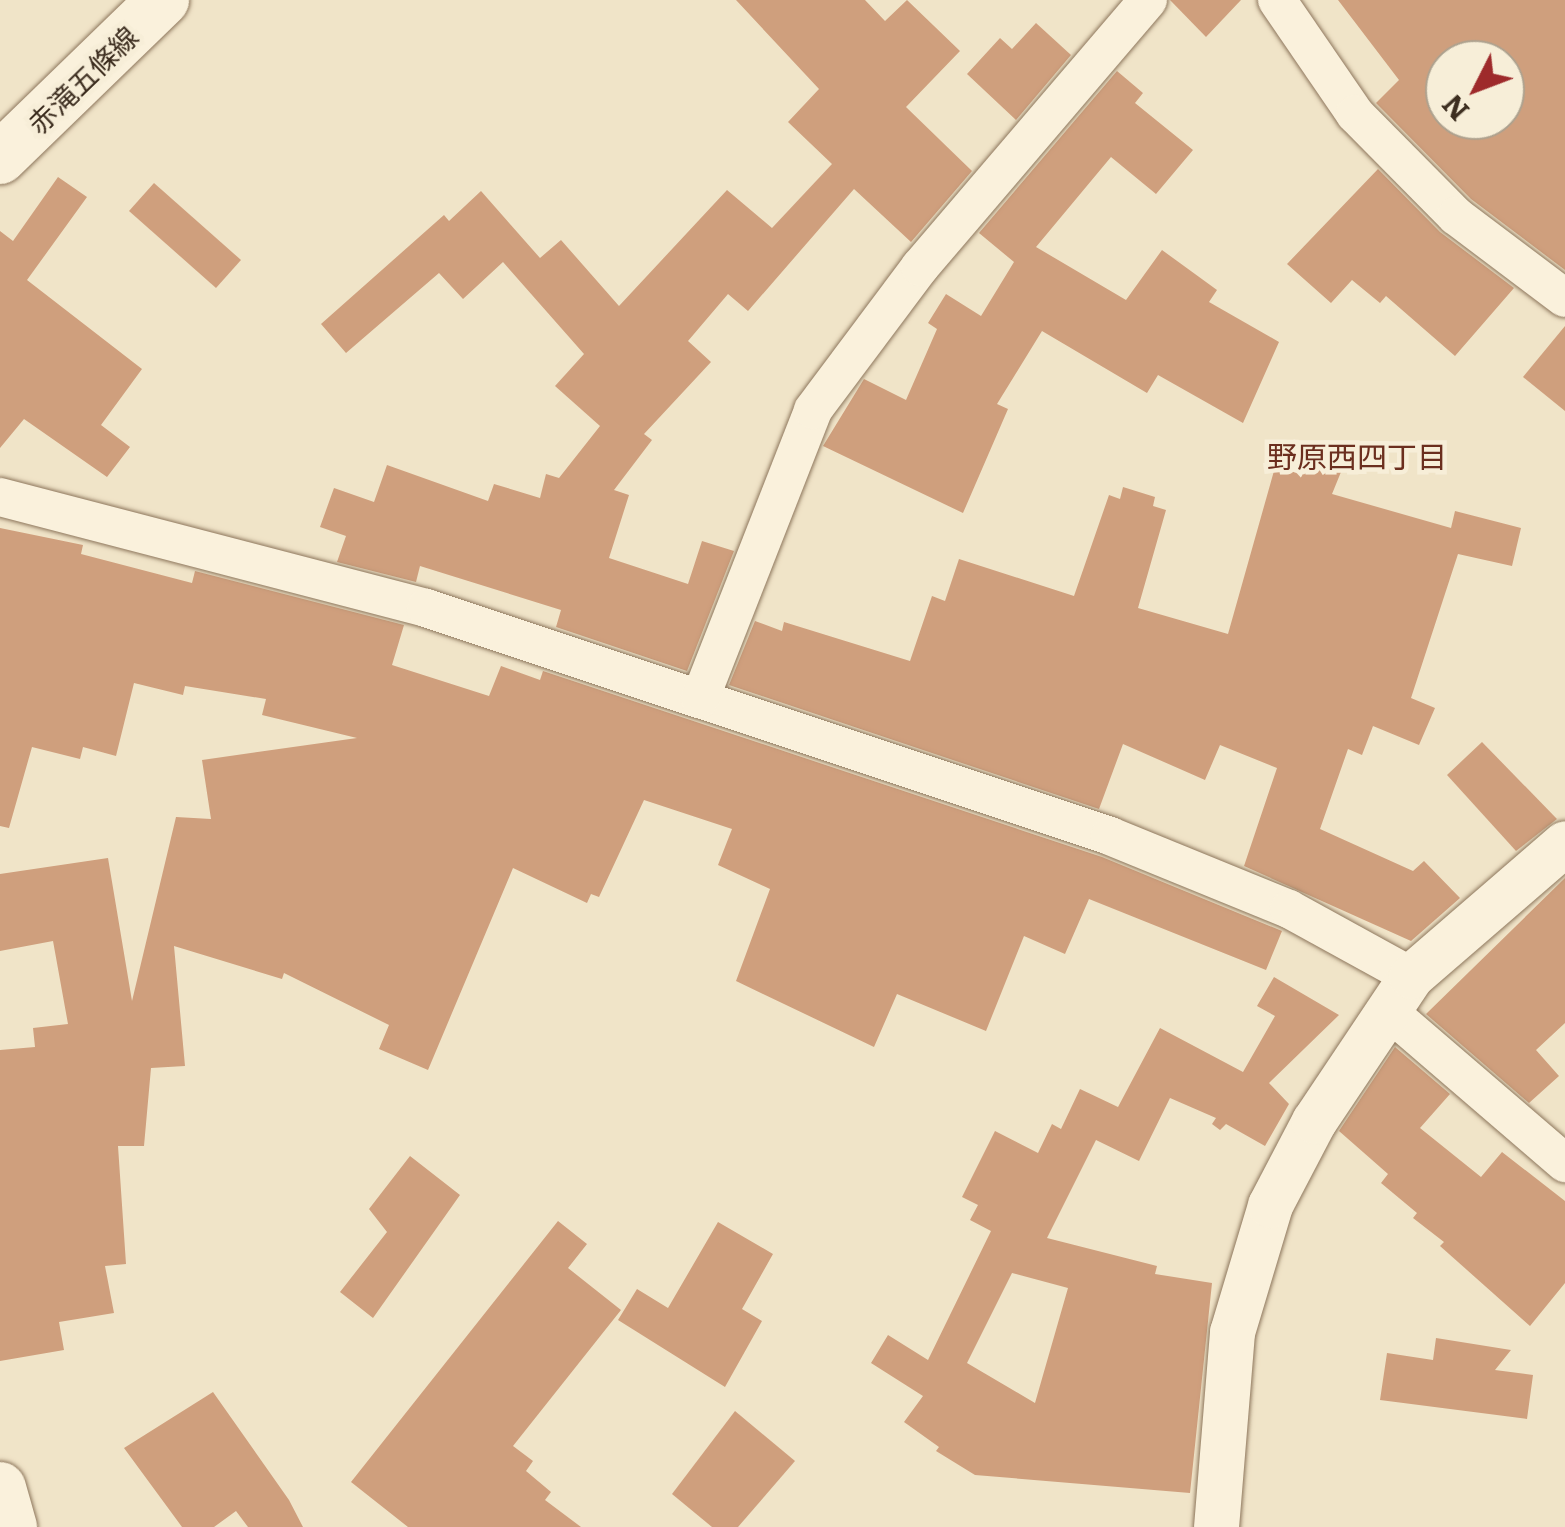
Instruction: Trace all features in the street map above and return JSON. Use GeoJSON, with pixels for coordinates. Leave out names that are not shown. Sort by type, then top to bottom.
{"type":"FeatureCollection","features":[{"type":"Feature","properties":{"kind":"main road","name":"赤滝五條線"},"geometry":{"type":"LineString","coordinates":[[0,158],[163,0]]}},
{"type":"Feature","properties":{"kind":"main road"},"geometry":{"type":"LineString","coordinates":[[0,1488],[11,1527]]}},
{"type":"Feature","properties":{"kind":"street"},"geometry":{"type":"LineString","coordinates":[[700,698],[813,410],[920,267],[1148,0]]}},
{"type":"Feature","properties":{"kind":"street"},"geometry":{"type":"LineString","coordinates":[[1277,0],[1356,114],[1456,216],[1565,298]]}},
{"type":"Feature","properties":{"kind":"street"},"geometry":{"type":"LineString","coordinates":[[0,497],[426,608],[1110,836],[1289,909],[1399,993],[1565,1163]]}},
{"type":"Feature","properties":{"kind":"street"},"geometry":{"type":"LineString","coordinates":[[1216,1527],[1232,1332],[1270,1205],[1314,1121],[1399,993],[1565,843]]}},
{"type":"Feature","properties":{"kind":"building"},"geometry":{"type":"Polygon","coordinates":[[[736,0],[865,0],[885,21],[907,0],[960,51],[906,107],[972,171],[911,242],[854,189],[748,311],[728,294],[688,341],[711,362],[644,434],[652,440],[614,490],[629,495],[609,558],[688,584],[702,541],[734,551],[687,671],[556,627],[561,610],[420,566],[416,582],[337,562],[346,536],[320,527],[334,488],[374,502],[387,465],[488,501],[494,484],[540,498],[546,474],[559,478],[600,426],[555,386],[584,354],[503,262],[463,299],[439,273],[346,353],[321,324],[444,215],[449,221],[481,191],[540,258],[561,240],[619,306],[727,190],[772,228],[832,164],[788,122],[819,89],[736,0]]]}},
{"type":"Feature","properties":{"kind":"building"},"geometry":{"type":"Polygon","coordinates":[[[1170,0],[1241,0],[1206,37],[1170,0]]]}},
{"type":"Feature","properties":{"kind":"building"},"geometry":{"type":"Polygon","coordinates":[[[1338,0],[1565,0],[1565,270],[1471,199],[1376,103],[1399,80],[1338,0]]]}},
{"type":"Feature","properties":{"kind":"building"},"geometry":{"type":"Polygon","coordinates":[[[1036,23],[1071,55],[1016,120],[967,74],[1000,38],[1012,49],[1036,23]]]}},
{"type":"Feature","properties":{"kind":"building"},"geometry":{"type":"Polygon","coordinates":[[[1117,71],[1143,93],[1135,103],[1193,150],[1156,194],[1111,157],[1036,247],[1126,300],[1162,250],[1217,290],[1209,302],[1279,342],[1243,423],[1158,375],[1147,393],[1042,331],[997,404],[1008,409],[963,513],[823,446],[864,379],[906,400],[937,329],[928,323],[946,294],[981,316],[1014,262],[979,233],[1117,71]]]}},
{"type":"Feature","properties":{"kind":"building"},"geometry":{"type":"Polygon","coordinates":[[[1378,169],[1440,232],[1514,288],[1455,356],[1386,296],[1380,303],[1352,280],[1331,303],[1287,264],[1378,169]]]}},
{"type":"Feature","properties":{"kind":"building"},"geometry":{"type":"Polygon","coordinates":[[[58,177],[87,197],[27,280],[142,369],[101,425],[130,447],[107,477],[24,419],[0,448],[0,231],[13,241],[58,177]]]}},
{"type":"Feature","properties":{"kind":"building"},"geometry":{"type":"Polygon","coordinates":[[[154,183],[241,260],[216,288],[129,211],[154,183]]]}},
{"type":"Feature","properties":{"kind":"building"},"geometry":{"type":"Polygon","coordinates":[[[1565,326],[1565,411],[1523,377],[1565,326]]]}},
{"type":"Feature","properties":{"kind":"building"},"geometry":{"type":"Polygon","coordinates":[[[1281,446],[1336,466],[1341,472],[1332,494],[1451,528],[1455,511],[1521,528],[1512,566],[1458,554],[1411,698],[1435,708],[1419,745],[1373,726],[1362,755],[1348,749],[1320,829],[1413,871],[1424,861],[1460,898],[1411,941],[1244,866],[1277,768],[1220,745],[1205,780],[1123,744],[1099,809],[729,685],[755,621],[782,631],[784,622],[910,661],[932,596],[945,601],[959,559],[1074,596],[1109,495],[1120,499],[1123,487],[1155,497],[1153,506],[1166,510],[1138,608],[1228,634],[1281,446]]]}},
{"type":"Feature","properties":{"kind":"building"},"geometry":{"type":"Polygon","coordinates":[[[0,528],[83,545],[81,554],[192,583],[195,571],[404,625],[392,665],[489,696],[501,666],[540,680],[543,671],[1102,857],[1282,931],[1266,970],[1089,899],[1065,954],[1024,936],[986,1031],[897,994],[874,1047],[736,981],[770,889],[718,865],[732,829],[644,800],[599,897],[591,894],[587,903],[513,868],[428,1070],[379,1049],[389,1025],[284,973],[282,979],[174,946],[185,1066],[151,1068],[144,1146],[118,1146],[126,1264],[105,1266],[114,1313],[59,1322],[64,1350],[0,1361],[0,1050],[35,1047],[33,1028],[68,1024],[53,941],[0,951],[0,874],[108,858],[132,1001],[176,817],[211,819],[202,760],[357,738],[262,715],[266,699],[185,686],[183,695],[134,683],[116,756],[83,747],[80,759],[32,747],[9,828],[0,826],[0,528]]]}},
{"type":"Feature","properties":{"kind":"building"},"geometry":{"type":"Polygon","coordinates":[[[1482,742],[1557,819],[1516,851],[1447,775],[1482,742]]]}},
{"type":"Feature","properties":{"kind":"building"},"geometry":{"type":"Polygon","coordinates":[[[1565,878],[1565,1023],[1536,1050],[1559,1076],[1529,1103],[1426,1014],[1565,878]]]}},
{"type":"Feature","properties":{"kind":"building"},"geometry":{"type":"Polygon","coordinates":[[[1274,977],[1339,1015],[1269,1083],[1289,1104],[1265,1146],[1226,1124],[1220,1130],[1212,1124],[1216,1118],[1170,1098],[1139,1161],[1096,1140],[1047,1238],[1157,1266],[1155,1274],[1212,1283],[1190,1493],[975,1475],[936,1451],[939,1447],[904,1422],[923,1396],[871,1363],[888,1335],[928,1360],[991,1231],[970,1220],[978,1205],[962,1197],[995,1131],[1038,1153],[1052,1124],[1061,1129],[1080,1089],[1118,1107],[1160,1028],[1243,1072],[1275,1016],[1257,1006],[1274,977]],[[1012,1273],[967,1363],[1035,1403],[1068,1288],[1012,1273]]]}},
{"type":"Feature","properties":{"kind":"building"},"geometry":{"type":"Polygon","coordinates":[[[1395,1047],[1450,1094],[1420,1128],[1481,1177],[1502,1152],[1565,1201],[1565,1283],[1530,1326],[1440,1246],[1444,1242],[1413,1218],[1417,1213],[1381,1183],[1388,1174],[1339,1131],[1395,1047]]]}},
{"type":"Feature","properties":{"kind":"building"},"geometry":{"type":"Polygon","coordinates":[[[410,1156],[460,1195],[373,1318],[340,1292],[387,1232],[369,1209],[410,1156]]]}},
{"type":"Feature","properties":{"kind":"building"},"geometry":{"type":"Polygon","coordinates":[[[558,1221],[587,1244],[568,1268],[621,1310],[513,1446],[533,1461],[526,1471],[551,1492],[545,1500],[581,1527],[408,1527],[351,1482],[558,1221]]]}},
{"type":"Feature","properties":{"kind":"building"},"geometry":{"type":"Polygon","coordinates":[[[718,1222],[773,1254],[742,1309],[762,1321],[725,1387],[618,1320],[637,1289],[668,1308],[718,1222]]]}},
{"type":"Feature","properties":{"kind":"building"},"geometry":{"type":"Polygon","coordinates":[[[1436,1338],[1511,1350],[1495,1370],[1533,1375],[1527,1419],[1380,1400],[1387,1353],[1433,1360],[1436,1338]]]}},
{"type":"Feature","properties":{"kind":"building"},"geometry":{"type":"Polygon","coordinates":[[[213,1392],[289,1500],[303,1527],[248,1527],[236,1511],[214,1527],[182,1527],[124,1448],[213,1392]]]}},
{"type":"Feature","properties":{"kind":"building"},"geometry":{"type":"Polygon","coordinates":[[[735,1411],[795,1461],[738,1527],[712,1527],[672,1494],[735,1411]]]}},
{"type":"Feature","properties":{"kind":"district","name":"野原西四丁目"},"geometry":{"type":"Point","coordinates":[1357,455]}}]}
